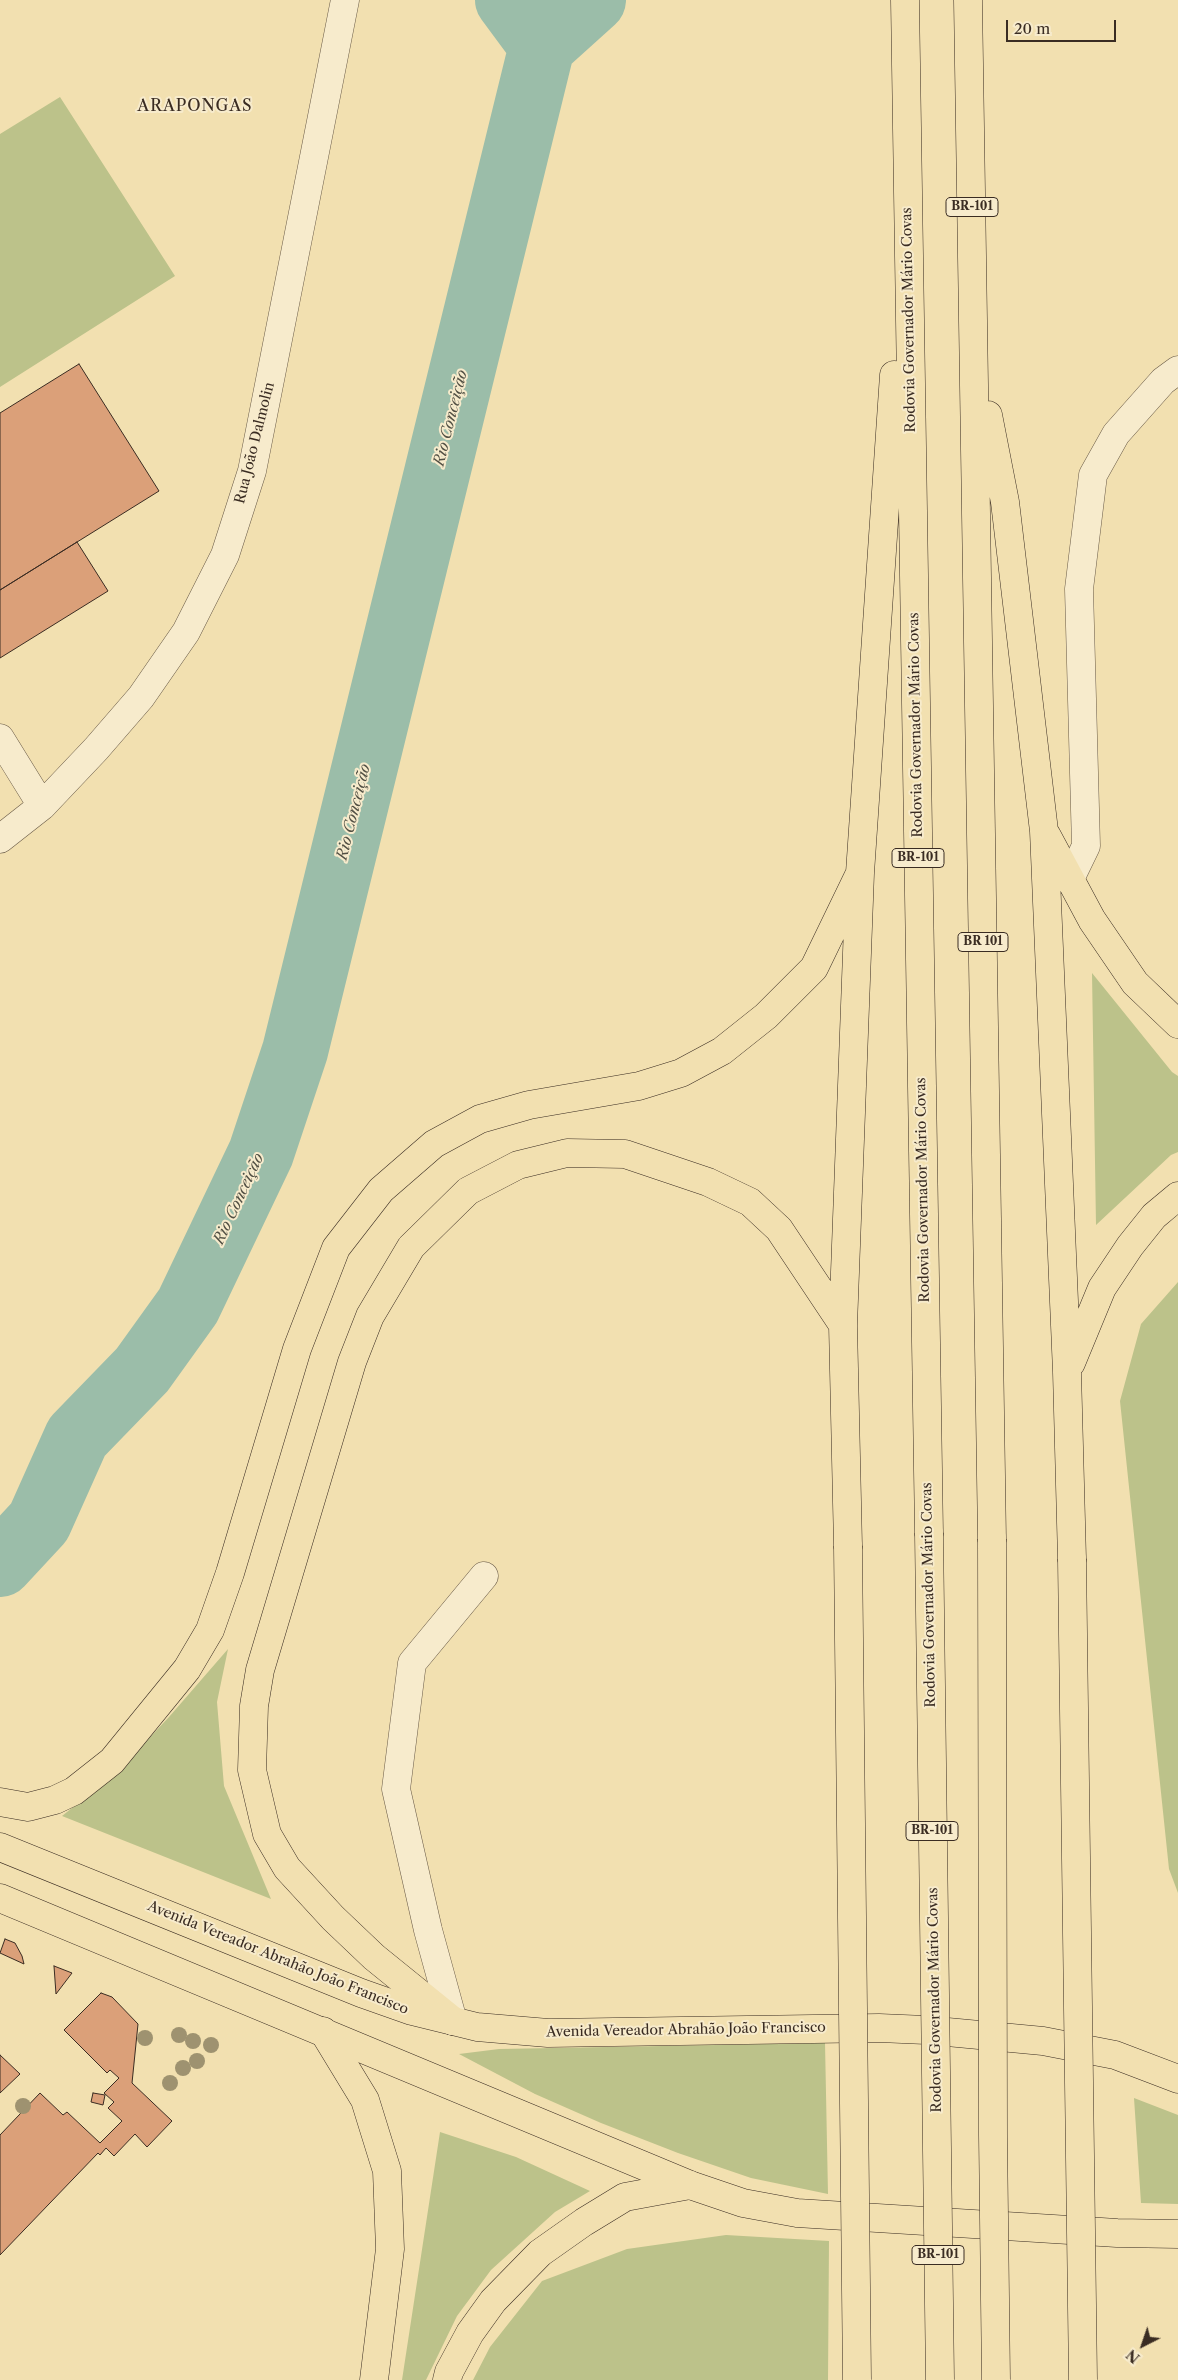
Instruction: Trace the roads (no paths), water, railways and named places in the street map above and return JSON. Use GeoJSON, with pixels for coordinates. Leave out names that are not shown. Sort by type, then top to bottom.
{"type":"FeatureCollection","features":[{"type":"Feature","properties":{"kind":"main road","name":"Rodovia Governador Mário Covas"},"geometry":{"type":"LineString","coordinates":[[905,0],[906,184],[940,2380]]}},
{"type":"Feature","properties":{"kind":"main road","name":"BR-101"},"geometry":{"type":"LineString","coordinates":[[968,0],[974,345]]}},
{"type":"Feature","properties":{"kind":"main road"},"geometry":{"type":"LineString","coordinates":[[857,2380],[848,1546],[843,1325],[860,873],[906,184]]}},
{"type":"Feature","properties":{"kind":"main road"},"geometry":{"type":"LineString","coordinates":[[974,345],[1005,502],[1044,831],[1067,1372],[1072,1559],[1084,2380]]}},
{"type":"Feature","properties":{"kind":"main road","name":"BR 101"},"geometry":{"type":"LineString","coordinates":[[974,345],[992,1539],[993,2125],[996,2380]]}},
{"type":"Feature","properties":{"kind":"main road"},"geometry":{"type":"LineString","coordinates":[[1044,831],[1092,920],[1136,983],[1178,1024]]}},
{"type":"Feature","properties":{"kind":"main road"},"geometry":{"type":"LineString","coordinates":[[0,1802],[28,1808],[55,1800],[74,1791],[112,1761],[187,1669],[210,1630],[230,1573],[297,1349],[336,1248],[381,1190],[434,1144],[480,1120],[529,1105],[639,1086],[681,1073],[722,1051],[766,1016],[814,968],[860,873]]}},
{"type":"Feature","properties":{"kind":"main road"},"geometry":{"type":"LineString","coordinates":[[453,2021],[374,1956],[333,1918],[288,1868],[267,1834],[252,1770],[254,1706],[260,1670],[352,1362],[370,1316],[411,1247],[468,1191],[518,1164],[567,1153],[625,1154],[708,1182],[750,1202],[779,1228],[843,1325]]}},
{"type":"Feature","properties":{"kind":"main road"},"geometry":{"type":"LineString","coordinates":[[1067,1372],[1102,1288],[1130,1246],[1154,1216],[1178,1196]]}},
{"type":"Feature","properties":{"kind":"main road","name":"Avenida Vereador Abrahão João Francisco"},"geometry":{"type":"LineString","coordinates":[[0,1847],[361,1993],[412,2011],[477,2027],[548,2033],[869,2028],[926,2030],[1043,2041],[1115,2055],[1178,2079]]}},
{"type":"Feature","properties":{"kind":"main road"},"geometry":{"type":"LineString","coordinates":[[0,1898],[690,2185],[743,2202],[797,2214],[1118,2233],[1178,2234]]}},
{"type":"Feature","properties":{"kind":"main road"},"geometry":{"type":"LineString","coordinates":[[323,2031],[365,2100],[388,2171],[390,2249],[374,2380]]}},
{"type":"Feature","properties":{"kind":"main road"},"geometry":{"type":"LineString","coordinates":[[447,2380],[449,2372],[470,2333],[493,2301],[540,2253],[584,2222],[625,2197],[690,2185]]}},
{"type":"Feature","properties":{"kind":"street","name":"Rua João Dalmolin"},"geometry":{"type":"LineString","coordinates":[[0,839],[42,806],[96,749],[141,697],[186,632],[225,555],[252,472],[345,0]]}},
{"type":"Feature","properties":{"kind":"street"},"geometry":{"type":"LineString","coordinates":[[1070,879],[1086,846],[1079,589],[1093,475],[1116,434],[1163,381],[1178,370]]}},
{"type":"Feature","properties":{"kind":"street"},"geometry":{"type":"LineString","coordinates":[[0,738],[42,806]]}},
{"type":"Feature","properties":{"kind":"street"},"geometry":{"type":"LineString","coordinates":[[453,2021],[428,1930],[396,1789],[412,1663],[484,1576]]}},
{"type":"Feature","properties":{"kind":"waterway","name":"Rio Conceição"},"geometry":{"type":"LineString","coordinates":[[508,0],[542,46]]}},
{"type":"Feature","properties":{"kind":"waterway"},"geometry":{"type":"LineString","coordinates":[[542,46],[593,0]]}},
{"type":"Feature","properties":{"kind":"waterway","name":"Rio Conceição"},"geometry":{"type":"LineString","coordinates":[[0,1564],[39,1522],[77,1437],[142,1370],[188,1306],[261,1153],[295,1051],[542,46]]}},
{"type":"Feature","properties":{"kind":"district","name":"ARAPONGAS"},"geometry":{"type":"Point","coordinates":[195,106]}}]}
